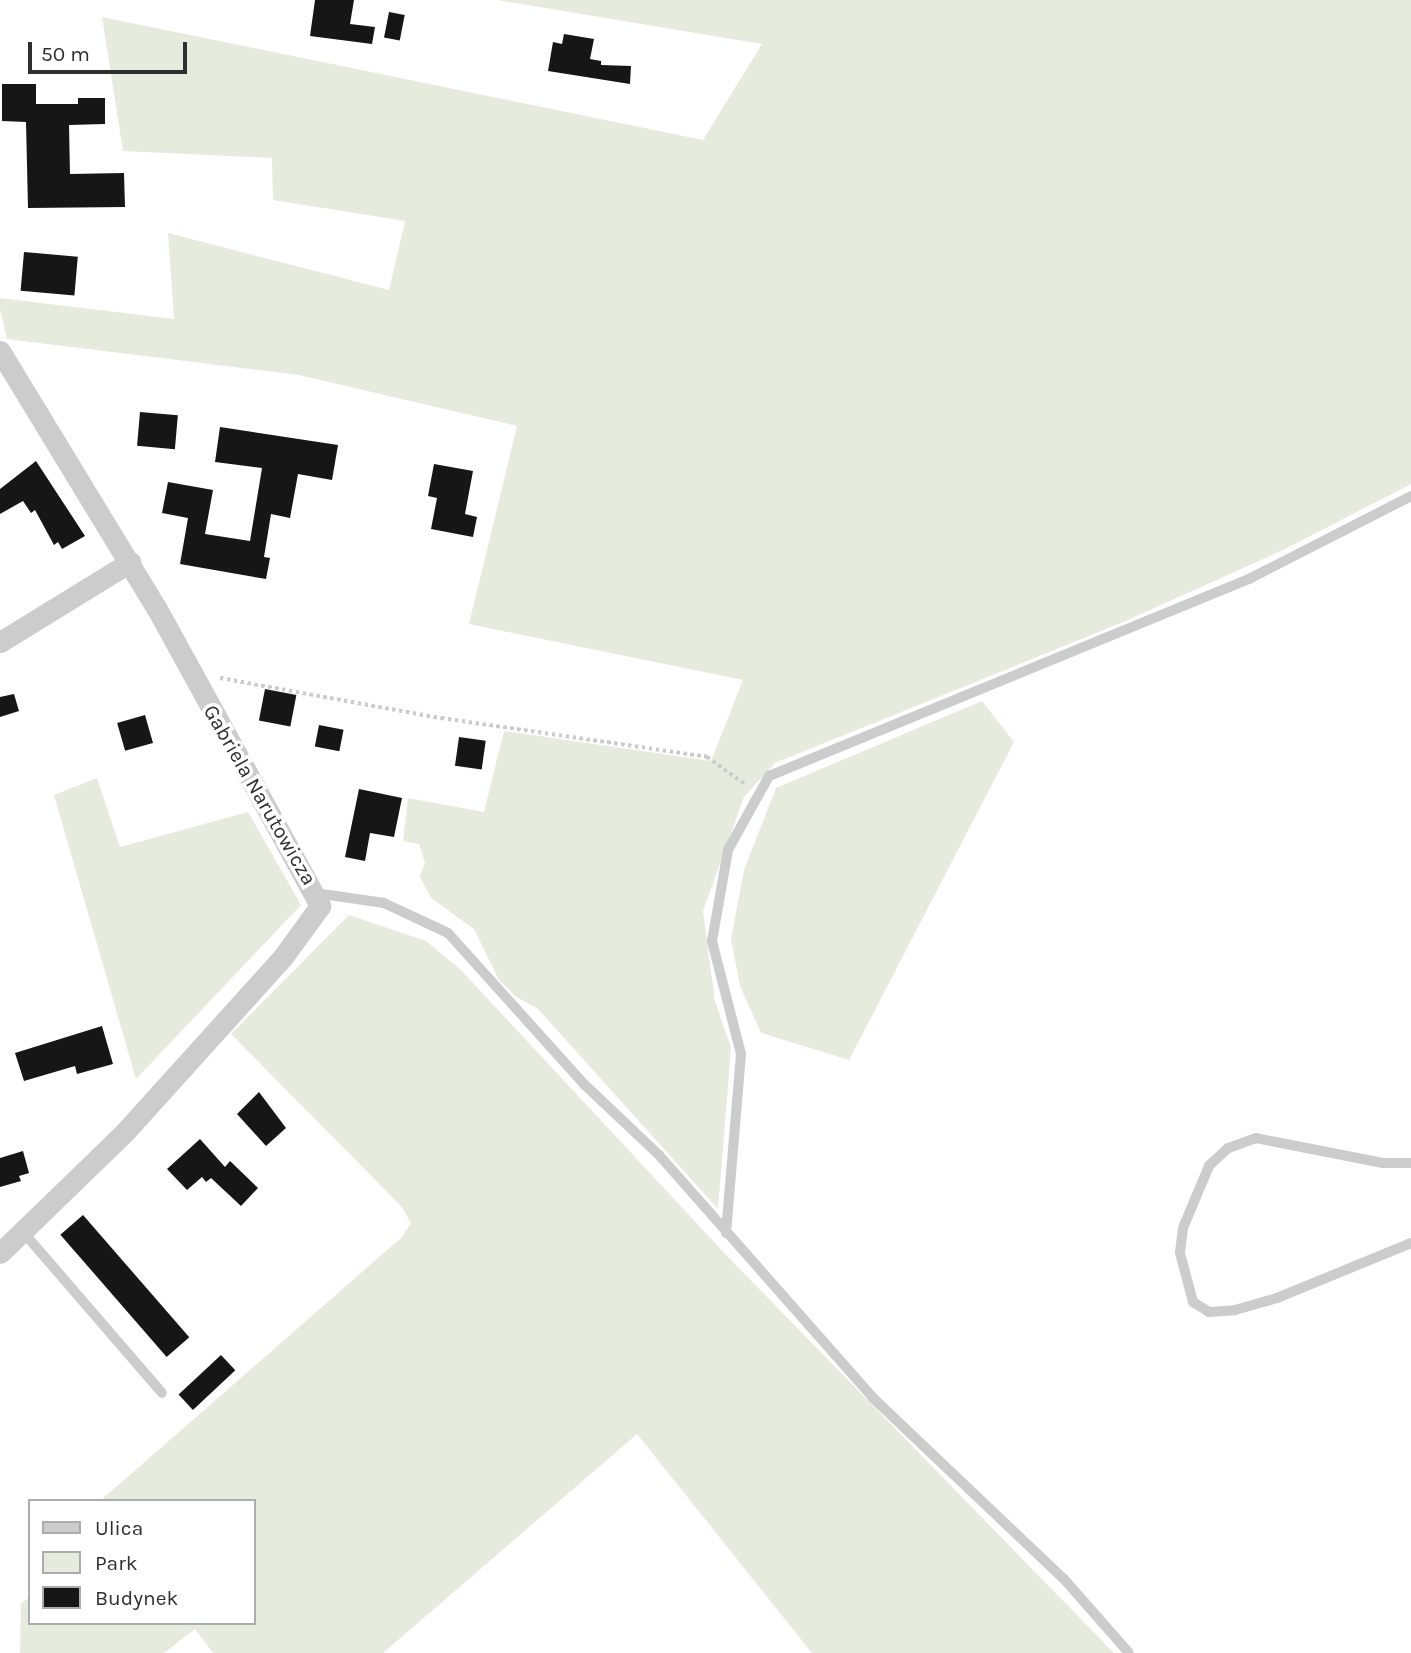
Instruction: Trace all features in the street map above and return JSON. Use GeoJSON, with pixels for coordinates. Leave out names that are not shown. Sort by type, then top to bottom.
{"type":"FeatureCollection","features":[{"type":"Feature","properties":{"kind":"street","name":"Gabriela Narutowicza"},"geometry":{"type":"LineString","coordinates":[[0,351],[130,562],[320,906],[283,957],[126,1131],[24,1233],[0,1253]]}},
{"type":"Feature","properties":{"kind":"street"},"geometry":{"type":"LineString","coordinates":[[0,642],[130,562]]}},
{"type":"Feature","properties":{"kind":"lane"},"geometry":{"type":"LineString","coordinates":[[726,1233],[741,1054],[712,941],[728,850],[769,776],[1249,579],[1411,496]]}},
{"type":"Feature","properties":{"kind":"lane"},"geometry":{"type":"LineString","coordinates":[[315,893],[384,902],[448,933],[489,983],[585,1085],[659,1155],[873,1397],[1064,1579],[1129,1653]]}},
{"type":"Feature","properties":{"kind":"lane"},"geometry":{"type":"LineString","coordinates":[[1411,1163],[1383,1163],[1256,1138],[1228,1147],[1209,1166],[1193,1200],[1183,1228],[1180,1253],[1194,1303],[1209,1312],[1235,1310],[1277,1297],[1411,1243]]}},
{"type":"Feature","properties":{"kind":"lane"},"geometry":{"type":"LineString","coordinates":[[24,1233],[162,1393]]}},
{"type":"Feature","properties":{"kind":"path"},"geometry":{"type":"LineString","coordinates":[[190,673],[441,718],[707,757],[759,794]]}},
{"type":"Feature","properties":{"kind":"green space"},"geometry":{"type":"Polygon","coordinates":[[[497,0],[1411,0],[1411,484],[1283,550],[1121,623],[775,763],[744,797],[703,911],[715,1001],[731,1048],[718,1209],[538,1009],[515,996],[499,980],[474,929],[431,898],[420,877],[425,863],[419,844],[403,841],[408,798],[484,812],[504,731],[711,761],[743,680],[469,624],[517,426],[299,375],[7,339],[0,309],[0,298],[174,319],[168,233],[389,290],[405,221],[273,200],[272,158],[123,151],[102,17],[703,140],[762,44],[497,0]]]}},
{"type":"Feature","properties":{"kind":"green space"},"geometry":{"type":"Polygon","coordinates":[[[982,701],[1014,742],[849,1060],[761,1033],[740,986],[731,939],[744,870],[776,788],[982,701]]]}},
{"type":"Feature","properties":{"kind":"green space"},"geometry":{"type":"Polygon","coordinates":[[[97,778],[120,847],[248,812],[301,905],[136,1079],[54,795],[97,778]]]}},
{"type":"Feature","properties":{"kind":"green space"},"geometry":{"type":"Polygon","coordinates":[[[349,915],[426,941],[460,969],[729,1258],[1114,1653],[812,1653],[637,1434],[383,1653],[213,1653],[195,1629],[164,1653],[20,1653],[21,1603],[28,1598],[28,1625],[256,1625],[256,1499],[102,1499],[402,1237],[411,1223],[401,1206],[231,1034],[349,915]]]}},
{"type":"Feature","properties":{"kind":"building"},"geometry":{"type":"Polygon","coordinates":[[[315,0],[354,0],[350,24],[375,27],[372,44],[310,36],[315,0]]]}},
{"type":"Feature","properties":{"kind":"building"},"geometry":{"type":"Polygon","coordinates":[[[389,12],[405,15],[400,41],[384,38],[389,12]]]}},
{"type":"Feature","properties":{"kind":"building"},"geometry":{"type":"Polygon","coordinates":[[[564,34],[594,39],[590,59],[601,61],[601,65],[631,66],[630,84],[548,71],[553,42],[562,44],[564,34]]]}},
{"type":"Feature","properties":{"kind":"building"},"geometry":{"type":"Polygon","coordinates":[[[2,84],[36,84],[36,104],[78,104],[78,98],[105,98],[105,124],[69,125],[70,174],[124,173],[125,207],[28,208],[26,122],[2,121],[2,84]]]}},
{"type":"Feature","properties":{"kind":"building"},"geometry":{"type":"Polygon","coordinates":[[[24,252],[78,257],[74,296],[21,291],[24,252]]]}},
{"type":"Feature","properties":{"kind":"building"},"geometry":{"type":"Polygon","coordinates":[[[140,412],[178,415],[175,449],[137,446],[140,412]]]}},
{"type":"Feature","properties":{"kind":"building"},"geometry":{"type":"Polygon","coordinates":[[[220,427],[338,445],[332,480],[298,474],[290,518],[271,514],[264,557],[270,558],[266,579],[180,564],[188,518],[162,513],[168,482],[213,490],[205,534],[250,541],[262,468],[215,462],[220,427]]]}},
{"type":"Feature","properties":{"kind":"building"},"geometry":{"type":"Polygon","coordinates":[[[36,461],[85,536],[62,549],[58,542],[54,545],[35,510],[31,513],[23,501],[0,514],[0,489],[36,461]]]}},
{"type":"Feature","properties":{"kind":"building"},"geometry":{"type":"Polygon","coordinates":[[[434,464],[473,471],[465,514],[477,517],[473,537],[431,529],[437,498],[428,496],[434,464]]]}},
{"type":"Feature","properties":{"kind":"building"},"geometry":{"type":"Polygon","coordinates":[[[265,689],[296,695],[290,727],[259,720],[265,689]]]}},
{"type":"Feature","properties":{"kind":"building"},"geometry":{"type":"Polygon","coordinates":[[[14,694],[19,711],[0,717],[0,697],[14,694]]]}},
{"type":"Feature","properties":{"kind":"building"},"geometry":{"type":"Polygon","coordinates":[[[145,715],[153,743],[125,751],[117,723],[145,715]]]}},
{"type":"Feature","properties":{"kind":"building"},"geometry":{"type":"Polygon","coordinates":[[[319,725],[344,730],[339,751],[315,747],[319,725]]]}},
{"type":"Feature","properties":{"kind":"building"},"geometry":{"type":"Polygon","coordinates":[[[459,737],[486,741],[482,769],[455,766],[459,737]]]}},
{"type":"Feature","properties":{"kind":"building"},"geometry":{"type":"Polygon","coordinates":[[[359,789],[402,798],[394,837],[370,833],[365,861],[345,857],[359,789]]]}},
{"type":"Feature","properties":{"kind":"building"},"geometry":{"type":"Polygon","coordinates":[[[102,1026],[113,1064],[77,1074],[75,1066],[24,1081],[15,1053],[102,1026]]]}},
{"type":"Feature","properties":{"kind":"building"},"geometry":{"type":"Polygon","coordinates":[[[259,1092],[286,1128],[266,1146],[237,1114],[259,1092]]]}},
{"type":"Feature","properties":{"kind":"building"},"geometry":{"type":"Polygon","coordinates":[[[200,1139],[225,1167],[230,1161],[258,1188],[241,1206],[211,1178],[206,1182],[202,1177],[187,1190],[167,1169],[200,1139]]]}},
{"type":"Feature","properties":{"kind":"building"},"geometry":{"type":"Polygon","coordinates":[[[23,1151],[29,1173],[19,1176],[21,1181],[0,1187],[0,1158],[23,1151]]]}},
{"type":"Feature","properties":{"kind":"building"},"geometry":{"type":"Polygon","coordinates":[[[83,1215],[189,1337],[167,1357],[60,1235],[83,1215]]]}},
{"type":"Feature","properties":{"kind":"building"},"geometry":{"type":"Polygon","coordinates":[[[221,1355],[235,1370],[193,1410],[179,1395],[221,1355]]]}}]}
